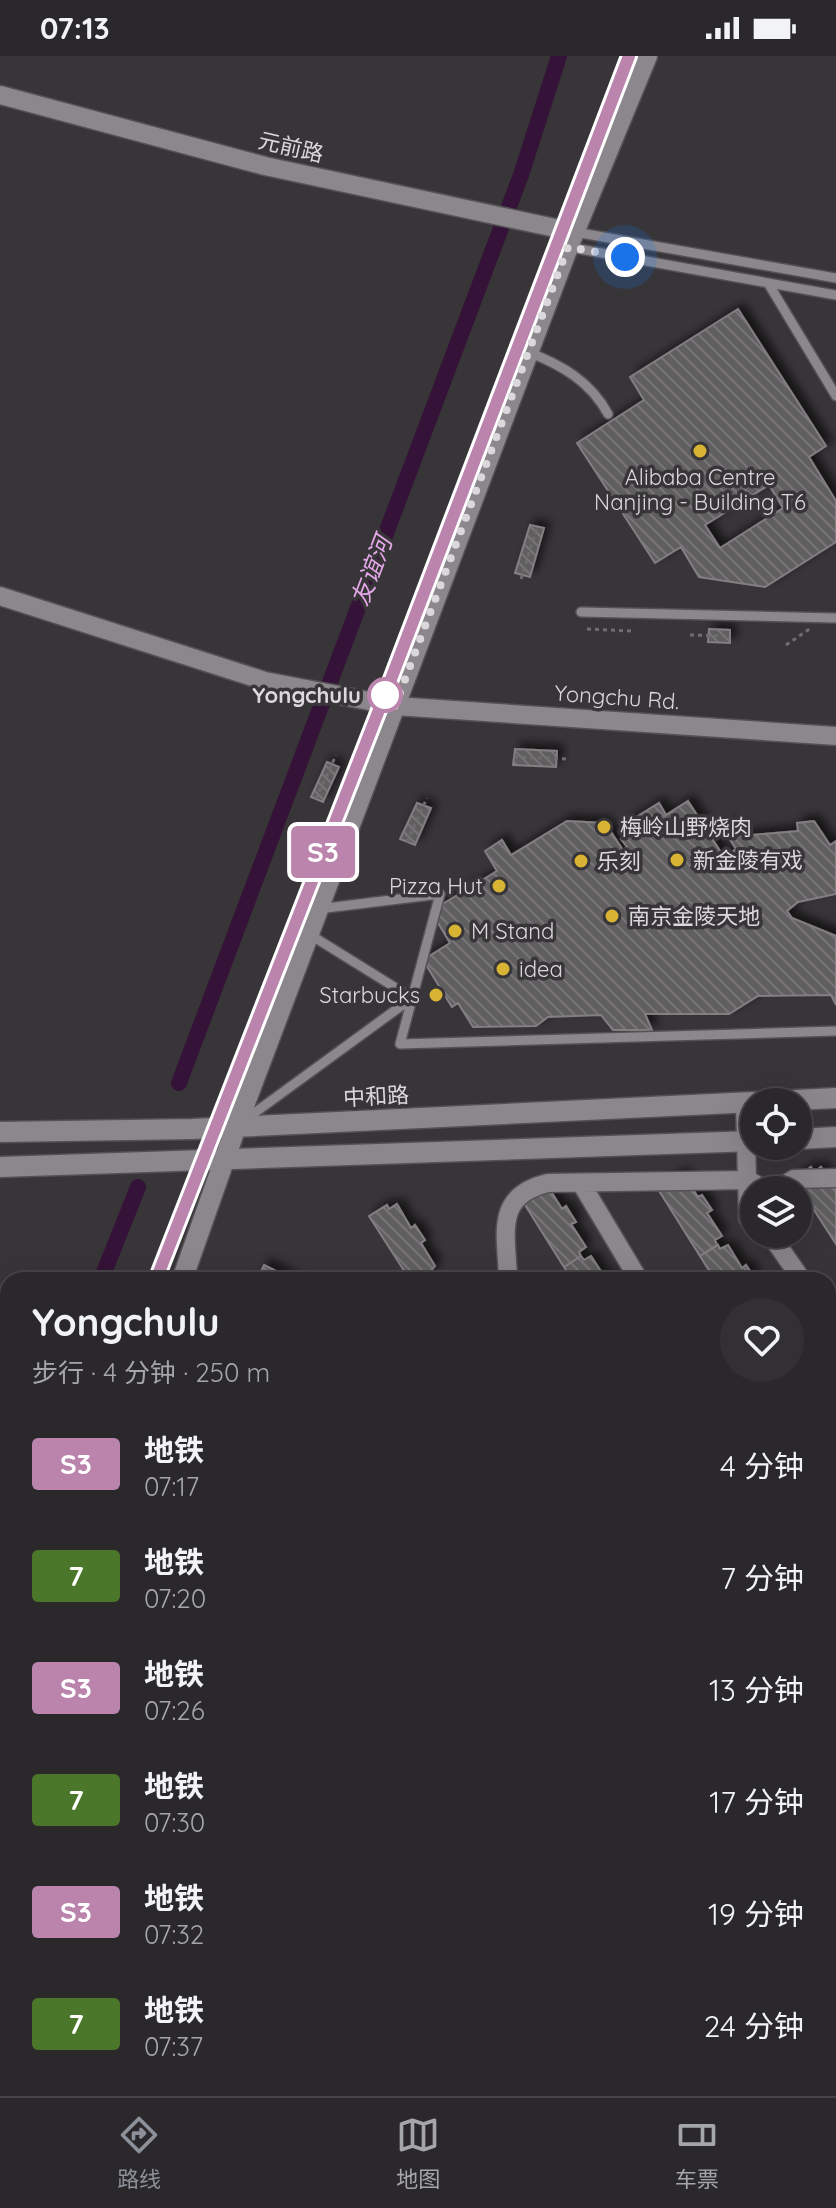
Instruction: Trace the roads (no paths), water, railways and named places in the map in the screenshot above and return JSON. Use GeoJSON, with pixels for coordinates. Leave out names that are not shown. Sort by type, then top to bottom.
{"type":"FeatureCollection","features":[{"type":"Feature","properties":{"kind":"main road"},"geometry":{"type":"LineString","coordinates":[[185,1272],[236,1127],[528,352],[647,56]]}},
{"type":"Feature","properties":{"kind":"main road","name":"中和路"},"geometry":{"type":"LineString","coordinates":[[812,1099],[836,1098]]}},
{"type":"Feature","properties":{"kind":"main road","name":"中和路"},"geometry":{"type":"LineString","coordinates":[[0,1132],[236,1127],[740,1103]]}},
{"type":"Feature","properties":{"kind":"main road"},"geometry":{"type":"LineString","coordinates":[[812,1138],[836,1137]]}},
{"type":"Feature","properties":{"kind":"main road"},"geometry":{"type":"LineString","coordinates":[[0,1167],[740,1141]]}},
{"type":"Feature","properties":{"kind":"street","name":"元前路"},"geometry":{"type":"LineString","coordinates":[[0,95],[265,166],[496,215],[571,239]]}},
{"type":"Feature","properties":{"kind":"street","name":"Yongchu Rd."},"geometry":{"type":"LineString","coordinates":[[0,596],[265,681],[395,706],[836,736]]}},
{"type":"Feature","properties":{"kind":"street"},"geometry":{"type":"LineString","coordinates":[[812,1179],[836,1178]]}},
{"type":"Feature","properties":{"kind":"street"},"geometry":{"type":"LineString","coordinates":[[508,1272],[507,1214],[515,1198],[530,1188],[548,1183],[740,1180]]}},
{"type":"Feature","properties":{"kind":"street"},"geometry":{"type":"LineString","coordinates":[[581,1183],[634,1272]]}},
{"type":"Feature","properties":{"kind":"street"},"geometry":{"type":"LineString","coordinates":[[767,1248],[783,1272]]}},
{"type":"Feature","properties":{"kind":"street"},"geometry":{"type":"LineString","coordinates":[[780,1248],[796,1272]]}},
{"type":"Feature","properties":{"kind":"lane"},"geometry":{"type":"LineString","coordinates":[[571,239],[836,278]]}},
{"type":"Feature","properties":{"kind":"lane"},"geometry":{"type":"LineString","coordinates":[[571,239],[836,295]]}},
{"type":"Feature","properties":{"kind":"lane"},"geometry":{"type":"LineString","coordinates":[[768,283],[836,396]]}},
{"type":"Feature","properties":{"kind":"lane"},"geometry":{"type":"LineString","coordinates":[[528,352],[551,361],[581,380],[599,397],[608,414]]}},
{"type":"Feature","properties":{"kind":"lane"},"geometry":{"type":"LineString","coordinates":[[581,612],[836,618]]}},
{"type":"Feature","properties":{"kind":"lane"},"geometry":{"type":"LineString","coordinates":[[318,909],[440,894],[400,1044],[836,1031]]}},
{"type":"Feature","properties":{"kind":"lane"},"geometry":{"type":"LineString","coordinates":[[236,1127],[412,998],[309,934]]}},
{"type":"Feature","properties":{"kind":"waterway","name":"友谊河"},"geometry":{"type":"LineString","coordinates":[[179,1083],[521,175],[559,56]]}},
{"type":"Feature","properties":{"kind":"waterway","name":"友谊河"},"geometry":{"type":"LineString","coordinates":[[104,1272],[138,1187]]}},
{"type":"Feature","properties":{"kind":"metro line","name":"S3"},"geometry":{"type":"LineString","coordinates":[[159,1272],[197,1168],[388,687],[629,56]]}},
{"type":"Feature","properties":{"kind":"place","name":"Alibaba Centre Nanjing - Building T6"},"geometry":{"type":"Point","coordinates":[700,451]}},
{"type":"Feature","properties":{"kind":"place","name":"Yongchulu"},"geometry":{"type":"Point","coordinates":[385,695]}},
{"type":"Feature","properties":{"kind":"place","name":"梅岭山野烧肉"},"geometry":{"type":"Point","coordinates":[604,827]}},
{"type":"Feature","properties":{"kind":"place","name":"新金陵有戏"},"geometry":{"type":"Point","coordinates":[677,860]}},
{"type":"Feature","properties":{"kind":"place","name":"乐刻"},"geometry":{"type":"Point","coordinates":[581,861]}},
{"type":"Feature","properties":{"kind":"place","name":"Pizza Hut"},"geometry":{"type":"Point","coordinates":[499,886]}},
{"type":"Feature","properties":{"kind":"place","name":"南京金陵天地"},"geometry":{"type":"Point","coordinates":[612,916]}},
{"type":"Feature","properties":{"kind":"place","name":"M Stand"},"geometry":{"type":"Point","coordinates":[455,931]}},
{"type":"Feature","properties":{"kind":"place","name":"idea"},"geometry":{"type":"Point","coordinates":[503,969]}},
{"type":"Feature","properties":{"kind":"place","name":"Starbucks"},"geometry":{"type":"Point","coordinates":[436,995]}}]}
